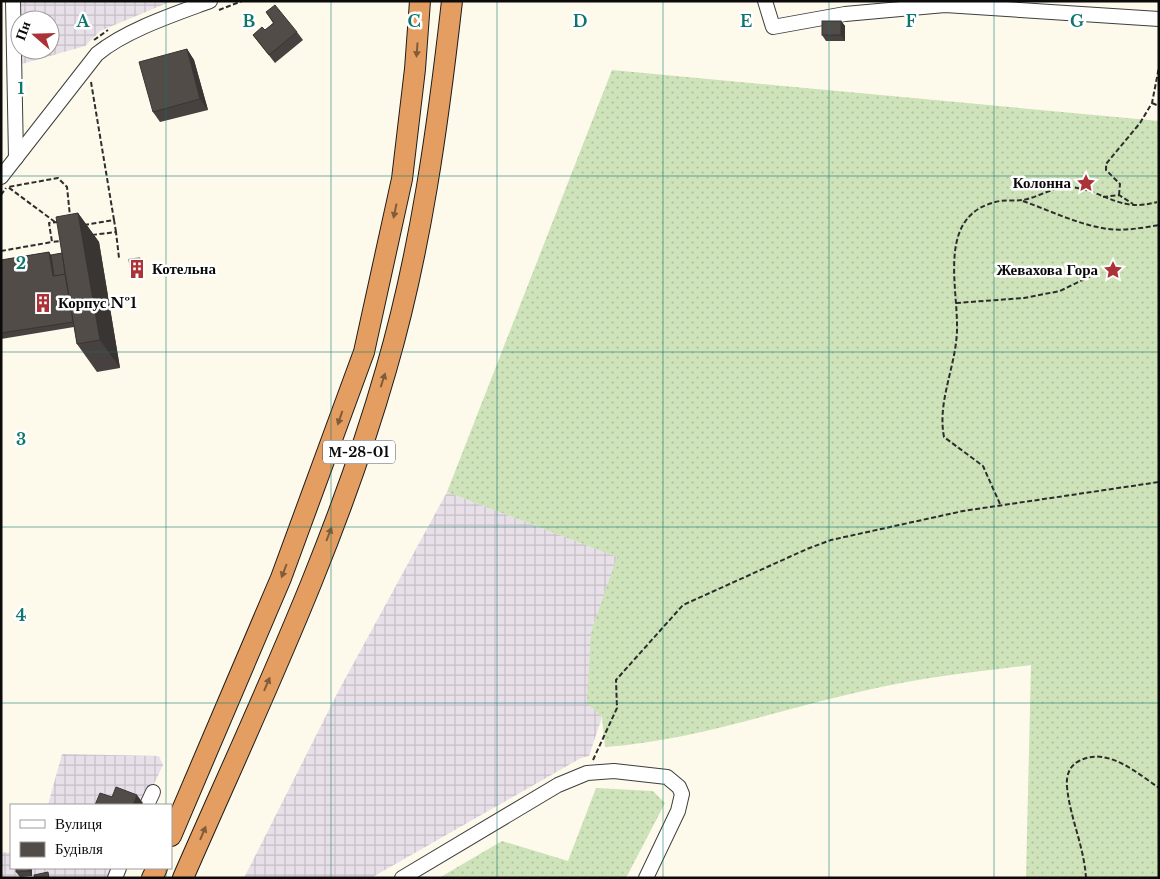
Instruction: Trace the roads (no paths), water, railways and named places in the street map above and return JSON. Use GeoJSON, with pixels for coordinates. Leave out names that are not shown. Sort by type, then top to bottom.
{"type":"FeatureCollection","features":[{"type":"Feature","properties":{"kind":"highway","name":"М-28-01"},"geometry":{"type":"LineString","coordinates":[[172,834],[281,578],[364,352],[402,178],[415,69],[420,1]]}},
{"type":"Feature","properties":{"kind":"highway","name":"М-28-01"},"geometry":{"type":"LineString","coordinates":[[183,878],[304,599],[348,482],[385,372],[405,299],[426,189],[443,81],[452,1]]}},
{"type":"Feature","properties":{"kind":"street"},"geometry":{"type":"LineString","coordinates":[[13,1],[16,158]]}},
{"type":"Feature","properties":{"kind":"street"},"geometry":{"type":"LineString","coordinates":[[765,1],[773,27],[845,14],[945,6],[1159,19]]}},
{"type":"Feature","properties":{"kind":"street"},"geometry":{"type":"LineString","coordinates":[[7,181],[16,158],[86,68],[109,44],[179,12],[213,7]]}},
{"type":"Feature","properties":{"kind":"street"},"geometry":{"type":"LineString","coordinates":[[402,878],[558,785],[587,773],[614,771],[659,774],[668,777],[679,787],[682,794],[678,811],[646,878]]}},
{"type":"Feature","properties":{"kind":"street"},"geometry":{"type":"LineString","coordinates":[[147,804],[153,792]]}},
{"type":"Feature","properties":{"kind":"place","name":"Колонна"},"geometry":{"type":"Point","coordinates":[1086,183]}},
{"type":"Feature","properties":{"kind":"place","name":"Котельна"},"geometry":{"type":"Point","coordinates":[137,269]}},
{"type":"Feature","properties":{"kind":"place","name":"Жевахова Гора"},"geometry":{"type":"Point","coordinates":[1113,270]}},
{"type":"Feature","properties":{"kind":"place","name":"Корпус №1"},"geometry":{"type":"Point","coordinates":[43,303]}}]}
